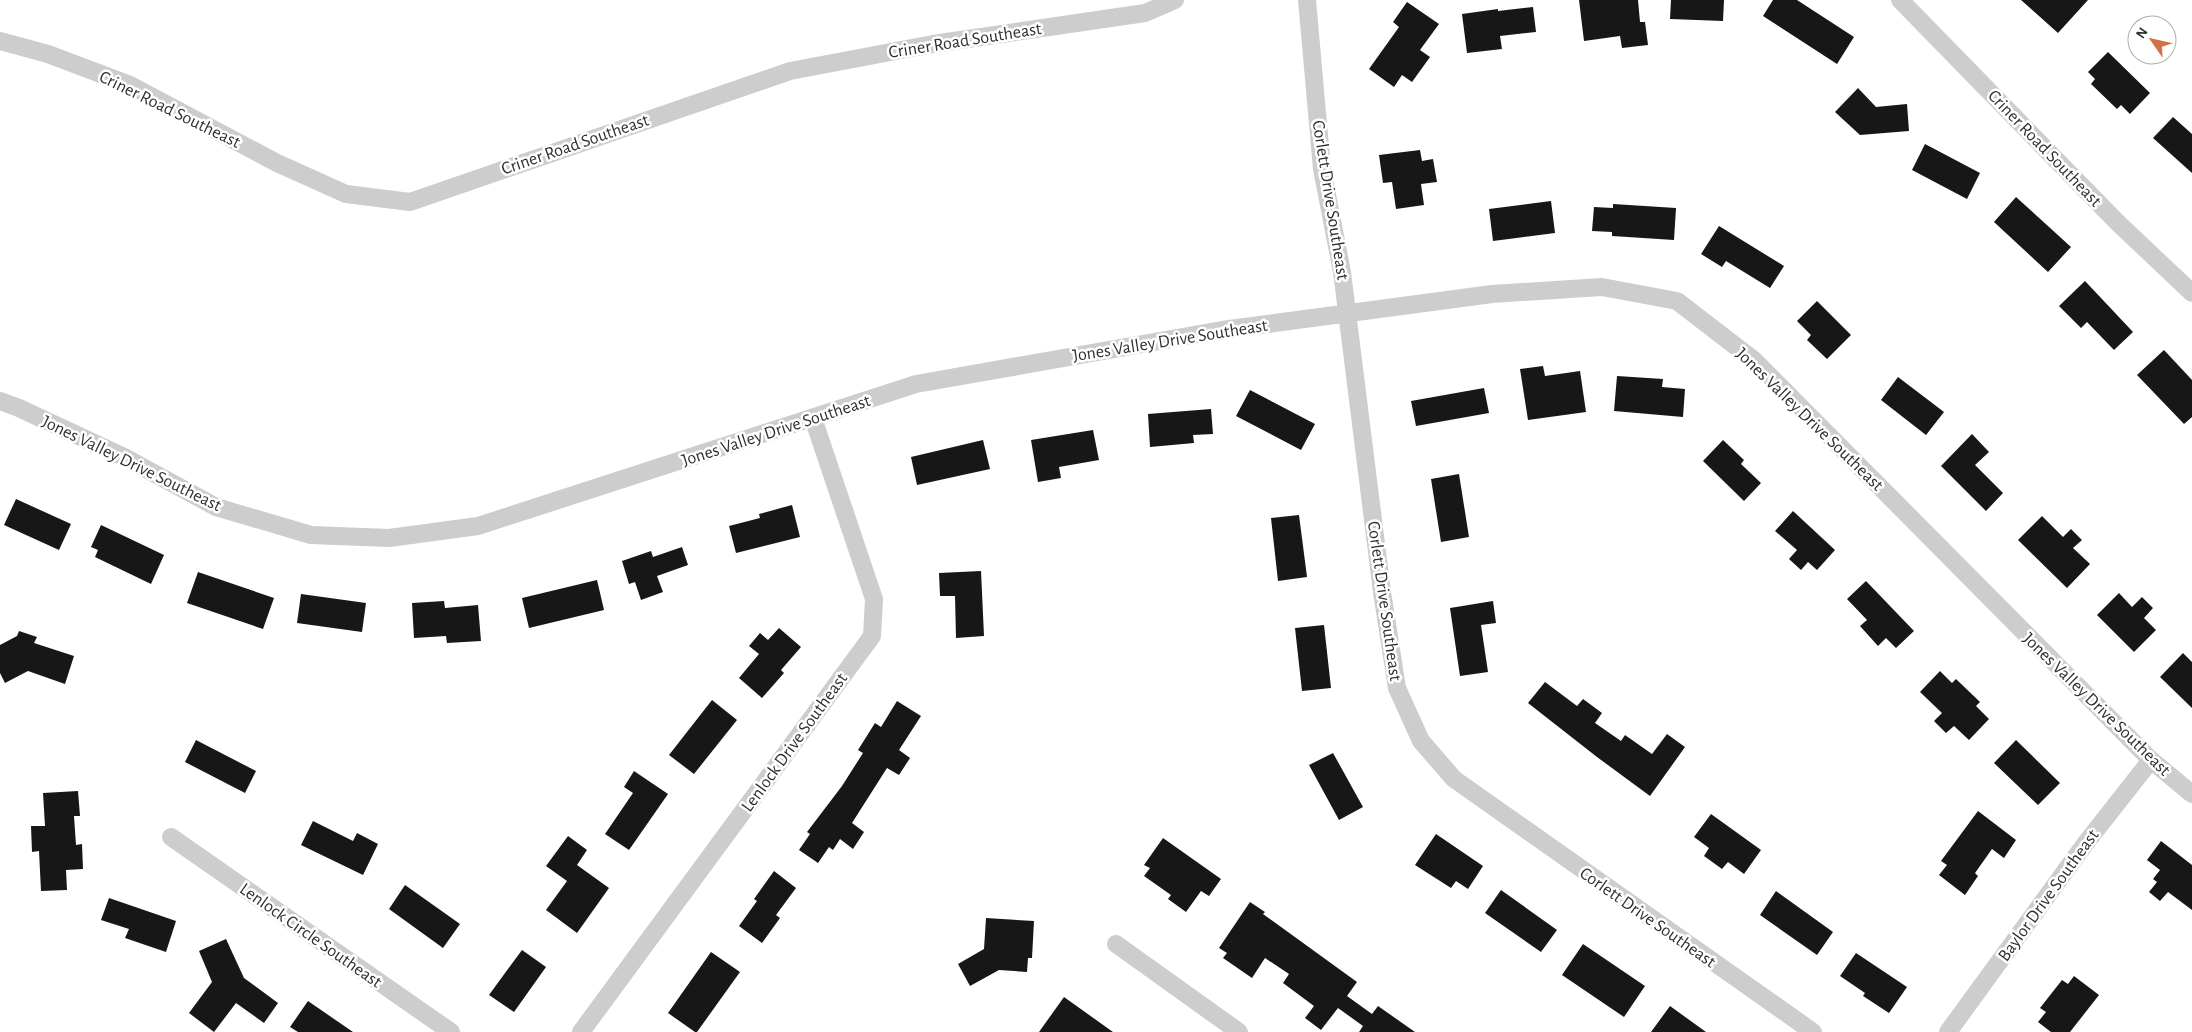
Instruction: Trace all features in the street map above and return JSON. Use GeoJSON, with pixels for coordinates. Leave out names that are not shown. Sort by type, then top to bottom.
{"type":"FeatureCollection","features":[{"type":"Feature","properties":{"kind":"street","name":"Criner Road Southeast"},"geometry":{"type":"LineString","coordinates":[[0,41],[48,54],[130,85],[277,163],[346,194],[410,202],[790,71],[932,44],[1145,13],[1175,0]]}},
{"type":"Feature","properties":{"kind":"street","name":"Corlett Drive Southeast"},"geometry":{"type":"LineString","coordinates":[[1307,0],[1322,169],[1342,272],[1382,592],[1397,688],[1421,741],[1454,779],[1813,1032]]}},
{"type":"Feature","properties":{"kind":"street","name":"Criner Road Southeast"},"geometry":{"type":"LineString","coordinates":[[1900,0],[2117,222],[2192,293]]}},
{"type":"Feature","properties":{"kind":"street","name":"Jones Valley Drive Southeast"},"geometry":{"type":"LineString","coordinates":[[0,400],[124,457],[216,508],[311,535],[388,538],[478,526],[916,384],[1222,330],[1492,294],[1602,287],[1677,301],[1755,361],[2151,760],[2192,794]]}},
{"type":"Feature","properties":{"kind":"street","name":"Lenlock Drive Southeast"},"geometry":{"type":"LineString","coordinates":[[581,1032],[872,636],[874,599],[813,418]]}},
{"type":"Feature","properties":{"kind":"street","name":"Baylor Drive Southeast"},"geometry":{"type":"LineString","coordinates":[[1948,1032],[2085,844],[2151,760]]}},
{"type":"Feature","properties":{"kind":"street","name":"Lenlock Circle Southeast"},"geometry":{"type":"LineString","coordinates":[[171,837],[450,1032]]}},
{"type":"Feature","properties":{"kind":"street"},"geometry":{"type":"LineString","coordinates":[[1116,944],[1239,1032]]}},
{"type":"Feature","properties":{"kind":"building"},"geometry":{"type":"Polygon","coordinates":[[[1579,0],[1638,0],[1640,22],[1645,22],[1648,45],[1622,48],[1620,36],[1584,41],[1579,0]]]}},
{"type":"Feature","properties":{"kind":"building"},"geometry":{"type":"Polygon","coordinates":[[[1671,0],[1724,0],[1723,21],[1670,19],[1671,0]]]}},
{"type":"Feature","properties":{"kind":"building"},"geometry":{"type":"Polygon","coordinates":[[[1773,0],[1797,0],[1854,37],[1837,64],[1763,16],[1773,0]]]}},
{"type":"Feature","properties":{"kind":"building"},"geometry":{"type":"Polygon","coordinates":[[[2021,0],[2088,0],[2058,33],[2021,0]]]}},
{"type":"Feature","properties":{"kind":"building"},"geometry":{"type":"Polygon","coordinates":[[[1407,2],[1439,24],[1420,50],[1430,57],[1412,82],[1402,75],[1394,87],[1369,69],[1399,27],[1393,22],[1407,2]]]}},
{"type":"Feature","properties":{"kind":"building"},"geometry":{"type":"Polygon","coordinates":[[[1533,7],[1536,32],[1500,36],[1502,49],[1467,53],[1462,14],[1533,7]]]}},
{"type":"Feature","properties":{"kind":"building"},"geometry":{"type":"Polygon","coordinates":[[[2108,52],[2150,93],[2130,114],[2121,105],[2117,109],[2091,84],[2095,79],[2088,72],[2108,52]]]}},
{"type":"Feature","properties":{"kind":"building"},"geometry":{"type":"Polygon","coordinates":[[[1858,88],[1876,107],[1907,104],[1909,131],[1860,135],[1835,112],[1858,88]]]}},
{"type":"Feature","properties":{"kind":"building"},"geometry":{"type":"Polygon","coordinates":[[[2173,117],[2192,134],[2192,173],[2153,138],[2173,117]]]}},
{"type":"Feature","properties":{"kind":"building"},"geometry":{"type":"Polygon","coordinates":[[[1925,144],[1980,173],[1967,199],[1912,170],[1925,144]]]}},
{"type":"Feature","properties":{"kind":"building"},"geometry":{"type":"Polygon","coordinates":[[[1420,150],[1422,161],[1433,159],[1437,182],[1421,184],[1424,205],[1396,209],[1392,182],[1383,183],[1379,155],[1420,150]]]}},
{"type":"Feature","properties":{"kind":"building"},"geometry":{"type":"Polygon","coordinates":[[[2016,197],[2071,247],[2048,272],[1994,222],[2016,197]]]}},
{"type":"Feature","properties":{"kind":"building"},"geometry":{"type":"Polygon","coordinates":[[[1551,201],[1555,233],[1493,241],[1489,209],[1551,201]]]}},
{"type":"Feature","properties":{"kind":"building"},"geometry":{"type":"Polygon","coordinates":[[[1613,204],[1676,208],[1674,240],[1612,236],[1612,232],[1592,231],[1594,207],[1613,208],[1613,204]]]}},
{"type":"Feature","properties":{"kind":"building"},"geometry":{"type":"Polygon","coordinates":[[[1719,226],[1784,266],[1770,288],[1726,261],[1722,267],[1701,254],[1719,226]]]}},
{"type":"Feature","properties":{"kind":"building"},"geometry":{"type":"Polygon","coordinates":[[[2085,281],[2133,332],[2114,350],[2087,322],[2081,328],[2059,306],[2085,281]]]}},
{"type":"Feature","properties":{"kind":"building"},"geometry":{"type":"Polygon","coordinates":[[[1817,301],[1851,335],[1827,359],[1807,340],[1811,335],[1797,321],[1817,301]]]}},
{"type":"Feature","properties":{"kind":"building"},"geometry":{"type":"Polygon","coordinates":[[[2164,350],[2192,380],[2192,417],[2184,424],[2137,375],[2164,350]]]}},
{"type":"Feature","properties":{"kind":"building"},"geometry":{"type":"Polygon","coordinates":[[[1543,366],[1545,376],[1580,371],[1586,412],[1528,420],[1520,369],[1543,366]]]}},
{"type":"Feature","properties":{"kind":"building"},"geometry":{"type":"Polygon","coordinates":[[[1617,376],[1663,379],[1662,387],[1685,389],[1683,417],[1614,411],[1617,376]]]}},
{"type":"Feature","properties":{"kind":"building"},"geometry":{"type":"Polygon","coordinates":[[[1898,377],[1944,412],[1926,435],[1881,400],[1898,377]]]}},
{"type":"Feature","properties":{"kind":"building"},"geometry":{"type":"Polygon","coordinates":[[[1484,388],[1489,413],[1416,426],[1411,401],[1484,388]]]}},
{"type":"Feature","properties":{"kind":"building"},"geometry":{"type":"Polygon","coordinates":[[[1250,390],[1315,424],[1301,450],[1236,416],[1250,390]]]}},
{"type":"Feature","properties":{"kind":"building"},"geometry":{"type":"Polygon","coordinates":[[[1211,409],[1213,434],[1193,435],[1194,443],[1150,447],[1148,414],[1211,409]]]}},
{"type":"Feature","properties":{"kind":"building"},"geometry":{"type":"Polygon","coordinates":[[[1093,430],[1099,460],[1059,467],[1061,478],[1038,482],[1031,440],[1093,430]]]}},
{"type":"Feature","properties":{"kind":"building"},"geometry":{"type":"Polygon","coordinates":[[[1972,434],[1989,452],[1975,465],[2003,493],[1986,511],[1941,466],[1972,434]]]}},
{"type":"Feature","properties":{"kind":"building"},"geometry":{"type":"Polygon","coordinates":[[[983,440],[990,469],[917,485],[911,457],[983,440]]]}},
{"type":"Feature","properties":{"kind":"building"},"geometry":{"type":"Polygon","coordinates":[[[1723,440],[1744,460],[1741,464],[1761,483],[1744,501],[1703,461],[1723,440]]]}},
{"type":"Feature","properties":{"kind":"building"},"geometry":{"type":"Polygon","coordinates":[[[1459,474],[1469,537],[1441,542],[1431,479],[1459,474]]]}},
{"type":"Feature","properties":{"kind":"building"},"geometry":{"type":"Polygon","coordinates":[[[16,499],[71,524],[59,550],[4,525],[16,499]]]}},
{"type":"Feature","properties":{"kind":"building"},"geometry":{"type":"Polygon","coordinates":[[[792,505],[800,537],[736,553],[729,526],[760,518],[759,514],[792,505]]]}},
{"type":"Feature","properties":{"kind":"building"},"geometry":{"type":"Polygon","coordinates":[[[1793,511],[1835,550],[1817,570],[1808,562],[1801,570],[1789,559],[1797,550],[1775,531],[1793,511]]]}},
{"type":"Feature","properties":{"kind":"building"},"geometry":{"type":"Polygon","coordinates":[[[1299,515],[1307,577],[1278,581],[1271,518],[1299,515]]]}},
{"type":"Feature","properties":{"kind":"building"},"geometry":{"type":"Polygon","coordinates":[[[2042,516],[2063,537],[2071,529],[2082,540],[2073,548],[2090,564],[2067,588],[2018,540],[2042,516]]]}},
{"type":"Feature","properties":{"kind":"building"},"geometry":{"type":"Polygon","coordinates":[[[101,525],[164,555],[151,584],[95,557],[98,550],[91,547],[101,525]]]}},
{"type":"Feature","properties":{"kind":"building"},"geometry":{"type":"Polygon","coordinates":[[[682,547],[688,565],[657,576],[663,592],[641,600],[635,582],[629,584],[622,561],[651,551],[653,557],[682,547]]]}},
{"type":"Feature","properties":{"kind":"building"},"geometry":{"type":"Polygon","coordinates":[[[981,571],[984,636],[956,638],[955,596],[940,596],[939,573],[981,571]]]}},
{"type":"Feature","properties":{"kind":"building"},"geometry":{"type":"Polygon","coordinates":[[[198,572],[274,598],[263,629],[187,603],[198,572]]]}},
{"type":"Feature","properties":{"kind":"building"},"geometry":{"type":"Polygon","coordinates":[[[597,580],[604,610],[529,628],[522,598],[597,580]]]}},
{"type":"Feature","properties":{"kind":"building"},"geometry":{"type":"Polygon","coordinates":[[[1866,581],[1914,631],[1896,648],[1886,638],[1878,646],[1860,626],[1867,620],[1847,599],[1866,581]]]}},
{"type":"Feature","properties":{"kind":"building"},"geometry":{"type":"Polygon","coordinates":[[[2119,593],[2132,607],[2142,597],[2153,608],[2144,618],[2156,630],[2134,652],[2097,615],[2119,593]]]}},
{"type":"Feature","properties":{"kind":"building"},"geometry":{"type":"Polygon","coordinates":[[[301,594],[366,603],[362,632],[297,623],[301,594]]]}},
{"type":"Feature","properties":{"kind":"building"},"geometry":{"type":"Polygon","coordinates":[[[444,601],[445,608],[478,605],[481,641],[447,643],[446,636],[414,638],[412,603],[444,601]]]}},
{"type":"Feature","properties":{"kind":"building"},"geometry":{"type":"Polygon","coordinates":[[[1493,601],[1496,623],[1481,625],[1488,672],[1460,676],[1450,608],[1493,601]]]}},
{"type":"Feature","properties":{"kind":"building"},"geometry":{"type":"Polygon","coordinates":[[[1324,625],[1331,688],[1302,691],[1295,628],[1324,625]]]}},
{"type":"Feature","properties":{"kind":"building"},"geometry":{"type":"Polygon","coordinates":[[[779,628],[801,647],[781,670],[784,673],[762,698],[739,678],[759,654],[749,646],[760,633],[768,640],[779,628]]]}},
{"type":"Feature","properties":{"kind":"building"},"geometry":{"type":"Polygon","coordinates":[[[19,631],[37,637],[34,643],[74,656],[65,684],[28,671],[5,683],[0,673],[0,645],[17,636],[19,631]]]}},
{"type":"Feature","properties":{"kind":"building"},"geometry":{"type":"Polygon","coordinates":[[[2183,653],[2192,662],[2192,708],[2160,677],[2183,653]]]}},
{"type":"Feature","properties":{"kind":"building"},"geometry":{"type":"Polygon","coordinates":[[[1940,671],[1952,683],[1956,679],[1980,702],[1976,706],[1989,719],[1969,740],[1954,726],[1946,733],[1934,721],[1942,713],[1920,692],[1940,671]]]}},
{"type":"Feature","properties":{"kind":"building"},"geometry":{"type":"Polygon","coordinates":[[[1545,682],[1577,706],[1583,699],[1602,713],[1595,723],[1621,741],[1625,735],[1652,754],[1667,734],[1685,747],[1650,796],[1528,703],[1545,682]]]}},
{"type":"Feature","properties":{"kind":"building"},"geometry":{"type":"Polygon","coordinates":[[[712,700],[737,720],[694,774],[669,755],[712,700]]]}},
{"type":"Feature","properties":{"kind":"building"},"geometry":{"type":"Polygon","coordinates":[[[897,701],[921,716],[899,750],[910,758],[899,775],[887,768],[852,823],[864,832],[853,849],[840,839],[833,850],[829,847],[818,863],[799,850],[810,834],[807,832],[842,786],[863,753],[858,750],[875,723],[881,727],[897,701]]]}},
{"type":"Feature","properties":{"kind":"building"},"geometry":{"type":"Polygon","coordinates":[[[196,740],[256,771],[245,793],[185,762],[196,740]]]}},
{"type":"Feature","properties":{"kind":"building"},"geometry":{"type":"Polygon","coordinates":[[[2016,740],[2060,783],[2038,805],[1994,763],[2016,740]]]}},
{"type":"Feature","properties":{"kind":"building"},"geometry":{"type":"Polygon","coordinates":[[[1333,753],[1363,807],[1339,820],[1309,765],[1333,753]]]}},
{"type":"Feature","properties":{"kind":"building"},"geometry":{"type":"Polygon","coordinates":[[[634,771],[668,794],[629,850],[605,834],[633,793],[624,787],[634,771]]]}},
{"type":"Feature","properties":{"kind":"building"},"geometry":{"type":"Polygon","coordinates":[[[78,791],[80,816],[74,816],[76,845],[82,844],[83,869],[66,870],[67,890],[41,891],[39,851],[32,852],[31,826],[45,826],[43,793],[78,791]]]}},
{"type":"Feature","properties":{"kind":"building"},"geometry":{"type":"Polygon","coordinates":[[[1978,811],[2016,840],[2004,858],[1992,849],[1975,873],[1978,876],[1965,895],[1939,875],[1947,865],[1941,861],[1978,811]]]}},
{"type":"Feature","properties":{"kind":"building"},"geometry":{"type":"Polygon","coordinates":[[[1711,814],[1761,850],[1744,874],[1728,862],[1722,869],[1704,856],[1709,848],[1694,837],[1711,814]]]}},
{"type":"Feature","properties":{"kind":"building"},"geometry":{"type":"Polygon","coordinates":[[[313,821],[353,841],[357,833],[378,844],[363,875],[301,845],[313,821]]]}},
{"type":"Feature","properties":{"kind":"building"},"geometry":{"type":"Polygon","coordinates":[[[1436,834],[1483,866],[1468,889],[1456,881],[1451,888],[1415,865],[1436,834]]]}},
{"type":"Feature","properties":{"kind":"building"},"geometry":{"type":"Polygon","coordinates":[[[568,836],[587,850],[577,865],[609,888],[577,933],[546,910],[567,881],[546,866],[568,836]]]}},
{"type":"Feature","properties":{"kind":"building"},"geometry":{"type":"Polygon","coordinates":[[[1163,838],[1221,879],[1209,896],[1201,891],[1186,912],[1168,899],[1171,895],[1144,876],[1150,868],[1144,865],[1163,838]]]}},
{"type":"Feature","properties":{"kind":"building"},"geometry":{"type":"Polygon","coordinates":[[[2161,841],[2192,865],[2192,910],[2168,892],[2160,901],[2149,892],[2157,882],[2153,879],[2160,870],[2147,860],[2161,841]]]}},
{"type":"Feature","properties":{"kind":"building"},"geometry":{"type":"Polygon","coordinates":[[[774,871],[796,888],[776,915],[780,918],[762,943],[739,926],[757,901],[754,899],[774,871]]]}},
{"type":"Feature","properties":{"kind":"building"},"geometry":{"type":"Polygon","coordinates":[[[405,885],[460,924],[443,948],[389,909],[405,885]]]}},
{"type":"Feature","properties":{"kind":"building"},"geometry":{"type":"Polygon","coordinates":[[[1501,890],[1557,930],[1541,952],[1485,913],[1501,890]]]}},
{"type":"Feature","properties":{"kind":"building"},"geometry":{"type":"Polygon","coordinates":[[[1776,891],[1833,932],[1817,955],[1760,915],[1776,891]]]}},
{"type":"Feature","properties":{"kind":"building"},"geometry":{"type":"Polygon","coordinates":[[[109,898],[176,921],[166,952],[125,938],[129,929],[101,920],[109,898]]]}},
{"type":"Feature","properties":{"kind":"building"},"geometry":{"type":"Polygon","coordinates":[[[1250,902],[1265,912],[1263,914],[1357,982],[1347,996],[1372,1014],[1378,1006],[1415,1032],[1359,1032],[1363,1026],[1338,1008],[1321,1030],[1305,1018],[1314,1006],[1283,983],[1289,974],[1265,958],[1252,978],[1223,958],[1227,953],[1219,948],[1250,902]]]}},
{"type":"Feature","properties":{"kind":"building"},"geometry":{"type":"Polygon","coordinates":[[[986,918],[1034,921],[1032,958],[1028,958],[1027,972],[999,970],[970,986],[958,964],[984,949],[986,918]]]}},
{"type":"Feature","properties":{"kind":"building"},"geometry":{"type":"Polygon","coordinates":[[[226,939],[244,978],[278,1003],[264,1023],[236,1003],[214,1032],[189,1013],[212,982],[199,951],[226,939]]]}},
{"type":"Feature","properties":{"kind":"building"},"geometry":{"type":"Polygon","coordinates":[[[1583,944],[1645,986],[1624,1017],[1562,975],[1583,944]]]}},
{"type":"Feature","properties":{"kind":"building"},"geometry":{"type":"Polygon","coordinates":[[[522,950],[546,967],[514,1012],[489,995],[522,950]]]}},
{"type":"Feature","properties":{"kind":"building"},"geometry":{"type":"Polygon","coordinates":[[[711,952],[740,972],[697,1032],[695,1032],[668,1013],[711,952]]]}},
{"type":"Feature","properties":{"kind":"building"},"geometry":{"type":"Polygon","coordinates":[[[1856,953],[1907,987],[1889,1013],[1863,996],[1865,993],[1840,976],[1856,953]]]}},
{"type":"Feature","properties":{"kind":"building"},"geometry":{"type":"Polygon","coordinates":[[[2074,976],[2099,995],[2070,1032],[2051,1032],[2038,1022],[2046,1012],[2040,1008],[2062,980],[2068,984],[2074,976]]]}},
{"type":"Feature","properties":{"kind":"building"},"geometry":{"type":"Polygon","coordinates":[[[1064,997],[1113,1032],[1039,1032],[1064,997]]]}},
{"type":"Feature","properties":{"kind":"building"},"geometry":{"type":"Polygon","coordinates":[[[308,1001],[353,1032],[298,1032],[290,1027],[308,1001]]]}},
{"type":"Feature","properties":{"kind":"building"},"geometry":{"type":"Polygon","coordinates":[[[1670,1006],[1706,1032],[1651,1032],[1670,1006]]]}}]}
